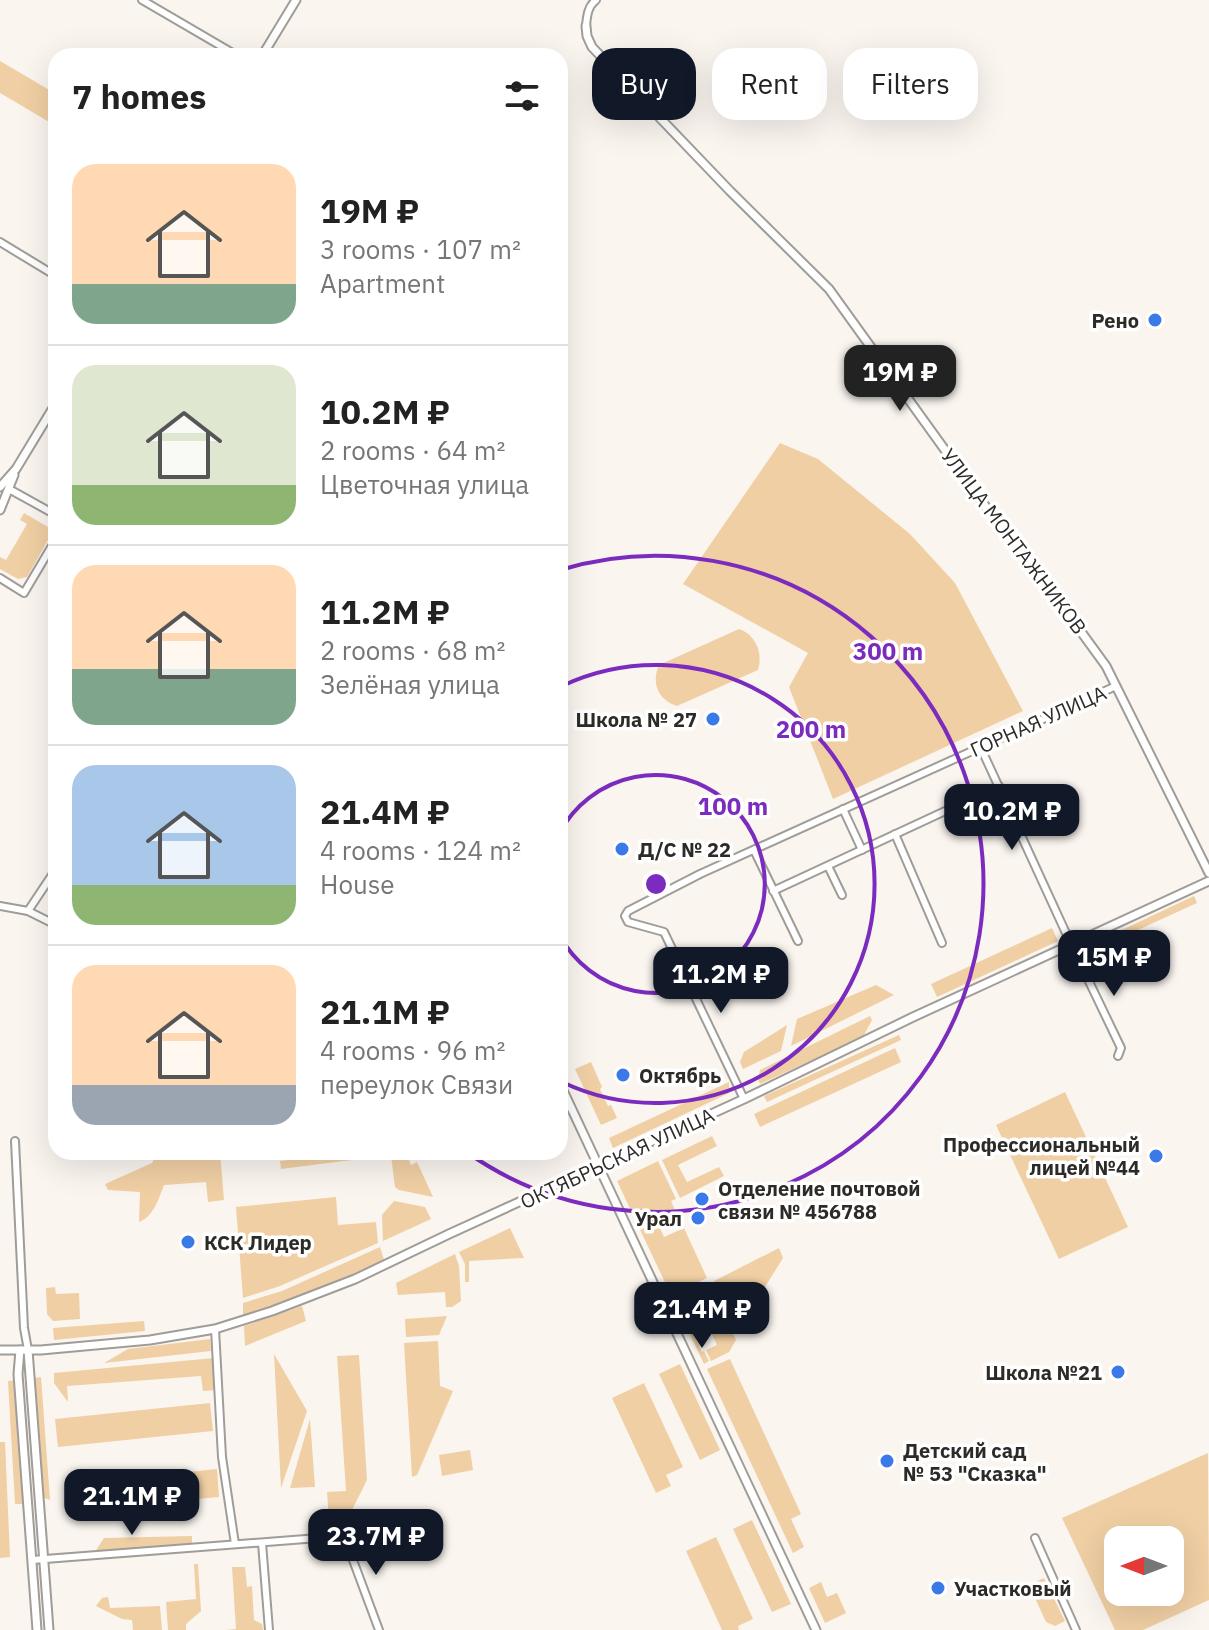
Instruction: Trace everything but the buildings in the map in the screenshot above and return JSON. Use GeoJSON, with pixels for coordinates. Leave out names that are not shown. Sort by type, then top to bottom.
{"type":"FeatureCollection","features":[{"type":"Feature","properties":{"kind":"street"},"geometry":{"type":"LineString","coordinates":[[142,0],[224,48]]}},
{"type":"Feature","properties":{"kind":"street"},"geometry":{"type":"LineString","coordinates":[[267,48],[296,0]]}},
{"type":"Feature","properties":{"kind":"street"},"geometry":{"type":"LineString","coordinates":[[586,26],[587,14],[596,0]]}},
{"type":"Feature","properties":{"kind":"street","name":"УЛИЦА МОНТАЖНИКОВ"},"geometry":{"type":"LineString","coordinates":[[586,26],[592,47],[839,301],[986,507],[1076,623],[1106,666],[1209,873]]}},
{"type":"Feature","properties":{"kind":"street"},"geometry":{"type":"LineString","coordinates":[[0,242],[48,271]]}},
{"type":"Feature","properties":{"kind":"street"},"geometry":{"type":"LineString","coordinates":[[0,510],[3,486],[48,416]]}},
{"type":"Feature","properties":{"kind":"street"},"geometry":{"type":"LineString","coordinates":[[3,486],[48,511]]}},
{"type":"Feature","properties":{"kind":"street"},"geometry":{"type":"LineString","coordinates":[[0,578],[24,593],[48,552]]}},
{"type":"Feature","properties":{"kind":"street","name":"ГОРНАЯ УЛИЦА"},"geometry":{"type":"LineString","coordinates":[[744,1099],[664,932],[626,920],[628,911],[754,850],[1116,686]]}},
{"type":"Feature","properties":{"kind":"street"},"geometry":{"type":"LineString","coordinates":[[980,746],[1121,1048],[1118,1056]]}},
{"type":"Feature","properties":{"kind":"street"},"geometry":{"type":"LineString","coordinates":[[773,891],[999,786]]}},
{"type":"Feature","properties":{"kind":"street"},"geometry":{"type":"LineString","coordinates":[[843,809],[862,850]]}},
{"type":"Feature","properties":{"kind":"street"},"geometry":{"type":"LineString","coordinates":[[895,834],[942,943]]}},
{"type":"Feature","properties":{"kind":"street"},"geometry":{"type":"LineString","coordinates":[[754,850],[798,941]]}},
{"type":"Feature","properties":{"kind":"street"},"geometry":{"type":"LineString","coordinates":[[828,866],[842,895]]}},
{"type":"Feature","properties":{"kind":"street"},"geometry":{"type":"LineString","coordinates":[[28,911],[48,881]]}},
{"type":"Feature","properties":{"kind":"street","name":"ОКТЯБРЬСКАЯ УЛИЦА"},"geometry":{"type":"LineString","coordinates":[[0,1350],[150,1340],[215,1329],[355,1279],[1209,881]]}},
{"type":"Feature","properties":{"kind":"street"},"geometry":{"type":"LineString","coordinates":[[0,906],[28,911],[48,921]]}},
{"type":"Feature","properties":{"kind":"street"},"geometry":{"type":"LineString","coordinates":[[568,1101],[816,1630]]}},
{"type":"Feature","properties":{"kind":"street"},"geometry":{"type":"LineString","coordinates":[[15,1141],[24,1350],[49,1630]]}},
{"type":"Feature","properties":{"kind":"street"},"geometry":{"type":"LineString","coordinates":[[215,1329],[222,1457],[235,1544]]}},
{"type":"Feature","properties":{"kind":"street"},"geometry":{"type":"LineString","coordinates":[[24,1350],[18,1374],[37,1630]]}},
{"type":"Feature","properties":{"kind":"street"},"geometry":{"type":"LineString","coordinates":[[32,1560],[344,1536],[379,1630]]}},
{"type":"Feature","properties":{"kind":"street"},"geometry":{"type":"LineString","coordinates":[[1035,1538],[1076,1630]]}},
{"type":"Feature","properties":{"kind":"street"},"geometry":{"type":"LineString","coordinates":[[262,1543],[269,1630]]}},
{"type":"Feature","properties":{"kind":"shaded area"},"geometry":{"type":"Polygon","coordinates":[[[0,61],[48,89],[48,121],[0,93],[0,61]]]}},
{"type":"Feature","properties":{"kind":"shaded area"},"geometry":{"type":"Polygon","coordinates":[[[780,443],[818,459],[910,534],[955,583],[1023,711],[833,799],[789,687],[808,653],[683,584],[780,443]]]}},
{"type":"Feature","properties":{"kind":"shaded area"},"geometry":{"type":"Polygon","coordinates":[[[24,513],[48,527],[48,540],[27,577],[18,579],[0,569],[0,557],[6,560],[27,524],[20,520],[24,513]]]}},
{"type":"Feature","properties":{"kind":"shaded area"},"geometry":{"type":"Polygon","coordinates":[[[739,629],[757,645],[760,657],[758,670],[677,706],[665,700],[656,684],[659,665],[739,629]]]}},
{"type":"Feature","properties":{"kind":"shaded area"},"geometry":{"type":"Polygon","coordinates":[[[1194,896],[1197,903],[1094,950],[1092,944],[1194,896]]]}},
{"type":"Feature","properties":{"kind":"shaded area"},"geometry":{"type":"Polygon","coordinates":[[[1052,928],[1058,941],[937,997],[931,984],[1052,928]]]}},
{"type":"Feature","properties":{"kind":"shaded area"},"geometry":{"type":"Polygon","coordinates":[[[876,985],[894,995],[791,1046],[797,1019],[876,985]]]}},
{"type":"Feature","properties":{"kind":"shaded area"},"geometry":{"type":"Polygon","coordinates":[[[870,1016],[872,1020],[863,1037],[760,1084],[760,1070],[870,1016]]]}},
{"type":"Feature","properties":{"kind":"shaded area"},"geometry":{"type":"Polygon","coordinates":[[[787,1025],[781,1051],[743,1069],[740,1062],[744,1052],[787,1025]]]}},
{"type":"Feature","properties":{"kind":"shaded area"},"geometry":{"type":"Polygon","coordinates":[[[899,1035],[901,1040],[767,1102],[764,1096],[899,1035]]]}},
{"type":"Feature","properties":{"kind":"shaded area"},"geometry":{"type":"Polygon","coordinates":[[[895,1048],[901,1062],[760,1127],[754,1114],[895,1048]]]}},
{"type":"Feature","properties":{"kind":"shaded area"},"geometry":{"type":"Polygon","coordinates":[[[591,1062],[602,1087],[600,1089],[617,1118],[601,1125],[575,1069],[591,1062]]]}},
{"type":"Feature","properties":{"kind":"shaded area"},"geometry":{"type":"Polygon","coordinates":[[[729,1082],[729,1093],[613,1148],[609,1138],[729,1082]]]}},
{"type":"Feature","properties":{"kind":"shaded area"},"geometry":{"type":"Polygon","coordinates":[[[1065,1092],[1128,1227],[1059,1259],[996,1125],[1065,1092]]]}},
{"type":"Feature","properties":{"kind":"shaded area"},"geometry":{"type":"Polygon","coordinates":[[[712,1136],[717,1146],[678,1165],[687,1182],[719,1167],[724,1176],[680,1198],[662,1160],[712,1136]]]}},
{"type":"Feature","properties":{"kind":"shaded area"},"geometry":{"type":"Polygon","coordinates":[[[154,1160],[221,1160],[224,1200],[208,1202],[206,1182],[164,1185],[152,1212],[139,1222],[140,1192],[108,1190],[105,1184],[154,1160]]]}},
{"type":"Feature","properties":{"kind":"shaded area"},"geometry":{"type":"Polygon","coordinates":[[[290,1160],[352,1160],[281,1169],[280,1161],[290,1160]]]}},
{"type":"Feature","properties":{"kind":"shaded area"},"geometry":{"type":"Polygon","coordinates":[[[392,1160],[409,1160],[411,1165],[417,1162],[433,1197],[399,1190],[395,1187],[392,1160]]]}},
{"type":"Feature","properties":{"kind":"shaded area"},"geometry":{"type":"Polygon","coordinates":[[[658,1161],[676,1199],[671,1201],[676,1213],[657,1222],[664,1237],[684,1228],[707,1278],[671,1295],[617,1181],[658,1161]]]}},
{"type":"Feature","properties":{"kind":"shaded area"},"geometry":{"type":"Polygon","coordinates":[[[336,1197],[338,1225],[376,1222],[378,1243],[280,1286],[243,1298],[236,1207],[336,1197]]]}},
{"type":"Feature","properties":{"kind":"shaded area"},"geometry":{"type":"Polygon","coordinates":[[[394,1201],[425,1207],[431,1219],[383,1241],[382,1215],[394,1201]]]}},
{"type":"Feature","properties":{"kind":"shaded area"},"geometry":{"type":"Polygon","coordinates":[[[510,1228],[524,1258],[469,1261],[469,1282],[465,1282],[465,1264],[459,1252],[510,1228]]]}},
{"type":"Feature","properties":{"kind":"shaded area"},"geometry":{"type":"Polygon","coordinates":[[[380,1247],[385,1263],[243,1316],[243,1303],[282,1291],[380,1247]]]}},
{"type":"Feature","properties":{"kind":"shaded area"},"geometry":{"type":"Polygon","coordinates":[[[779,1248],[783,1258],[737,1332],[714,1281],[779,1248]]]}},
{"type":"Feature","properties":{"kind":"shaded area"},"geometry":{"type":"Polygon","coordinates":[[[455,1254],[459,1266],[461,1301],[446,1307],[445,1292],[398,1295],[396,1283],[455,1254]]]}},
{"type":"Feature","properties":{"kind":"shaded area"},"geometry":{"type":"Polygon","coordinates":[[[710,1282],[736,1340],[729,1352],[711,1361],[706,1350],[717,1345],[704,1316],[689,1323],[709,1361],[704,1364],[673,1299],[710,1282]]]}},
{"type":"Feature","properties":{"kind":"shaded area"},"geometry":{"type":"Polygon","coordinates":[[[55,1287],[56,1294],[79,1293],[80,1319],[53,1321],[47,1314],[46,1288],[55,1287]]]}},
{"type":"Feature","properties":{"kind":"shaded area"},"geometry":{"type":"Polygon","coordinates":[[[302,1306],[306,1321],[245,1346],[244,1326],[302,1306]]]}},
{"type":"Feature","properties":{"kind":"shaded area"},"geometry":{"type":"Polygon","coordinates":[[[447,1316],[439,1335],[406,1337],[405,1319],[447,1316]]]}},
{"type":"Feature","properties":{"kind":"shaded area"},"geometry":{"type":"Polygon","coordinates":[[[144,1321],[145,1331],[54,1340],[53,1328],[144,1321]]]}},
{"type":"Feature","properties":{"kind":"shaded area"},"geometry":{"type":"Polygon","coordinates":[[[210,1339],[211,1351],[104,1363],[128,1349],[210,1339]]]}},
{"type":"Feature","properties":{"kind":"shaded area"},"geometry":{"type":"Polygon","coordinates":[[[438,1341],[440,1386],[453,1391],[417,1475],[412,1477],[404,1343],[438,1341]]]}},
{"type":"Feature","properties":{"kind":"shaded area"},"geometry":{"type":"Polygon","coordinates":[[[274,1354],[307,1411],[281,1488],[274,1354]]]}},
{"type":"Feature","properties":{"kind":"shaded area"},"geometry":{"type":"Polygon","coordinates":[[[359,1355],[367,1480],[341,1532],[330,1533],[327,1492],[346,1491],[337,1356],[359,1355]]]}},
{"type":"Feature","properties":{"kind":"shaded area"},"geometry":{"type":"Polygon","coordinates":[[[214,1358],[216,1390],[203,1391],[201,1376],[67,1386],[68,1402],[54,1383],[54,1373],[214,1358]]]}},
{"type":"Feature","properties":{"kind":"shaded area"},"geometry":{"type":"Polygon","coordinates":[[[730,1359],[801,1514],[791,1519],[804,1547],[793,1553],[707,1369],[730,1359]]]}},
{"type":"Feature","properties":{"kind":"shaded area"},"geometry":{"type":"Polygon","coordinates":[[[680,1364],[720,1450],[700,1460],[659,1374],[680,1364]]]}},
{"type":"Feature","properties":{"kind":"shaded area"},"geometry":{"type":"Polygon","coordinates":[[[41,1377],[50,1500],[40,1496],[34,1378],[41,1377]]]}},
{"type":"Feature","properties":{"kind":"shaded area"},"geometry":{"type":"Polygon","coordinates":[[[17,1380],[23,1504],[15,1504],[8,1381],[17,1380]]]}},
{"type":"Feature","properties":{"kind":"shaded area"},"geometry":{"type":"Polygon","coordinates":[[[644,1383],[683,1467],[666,1475],[671,1486],[656,1493],[612,1398],[644,1383]]]}},
{"type":"Feature","properties":{"kind":"shaded area"},"geometry":{"type":"Polygon","coordinates":[[[210,1403],[213,1431],[58,1447],[55,1419],[210,1403]]]}},
{"type":"Feature","properties":{"kind":"shaded area"},"geometry":{"type":"Polygon","coordinates":[[[310,1419],[315,1487],[290,1488],[310,1419]]]}},
{"type":"Feature","properties":{"kind":"shaded area"},"geometry":{"type":"Polygon","coordinates":[[[0,1442],[5,1442],[10,1557],[0,1558],[0,1442]]]}},
{"type":"Feature","properties":{"kind":"shaded area"},"geometry":{"type":"Polygon","coordinates":[[[470,1450],[473,1470],[442,1476],[439,1455],[470,1450]]]}},
{"type":"Feature","properties":{"kind":"shaded area"},"geometry":{"type":"Polygon","coordinates":[[[1208,1453],[1209,1600],[1143,1630],[1115,1630],[1062,1518],[1208,1453]]]}},
{"type":"Feature","properties":{"kind":"shaded area"},"geometry":{"type":"Polygon","coordinates":[[[217,1469],[219,1497],[72,1511],[71,1484],[217,1469]]]}},
{"type":"Feature","properties":{"kind":"shaded area"},"geometry":{"type":"Polygon","coordinates":[[[752,1520],[791,1604],[772,1612],[733,1529],[752,1520]]]}},
{"type":"Feature","properties":{"kind":"shaded area"},"geometry":{"type":"Polygon","coordinates":[[[192,1536],[192,1545],[95,1552],[104,1538],[192,1536]]]}},
{"type":"Feature","properties":{"kind":"shaded area"},"geometry":{"type":"Polygon","coordinates":[[[716,1537],[753,1619],[738,1626],[739,1630],[722,1630],[686,1551],[716,1537]]]}},
{"type":"Feature","properties":{"kind":"shaded area"},"geometry":{"type":"Polygon","coordinates":[[[194,1564],[198,1564],[201,1611],[186,1624],[186,1630],[168,1630],[166,1602],[196,1599],[194,1564]]]}},
{"type":"Feature","properties":{"kind":"shaded area"},"geometry":{"type":"Polygon","coordinates":[[[232,1567],[245,1567],[247,1587],[252,1586],[254,1620],[262,1624],[263,1630],[226,1630],[236,1629],[232,1567]]]}},
{"type":"Feature","properties":{"kind":"shaded area"},"geometry":{"type":"Polygon","coordinates":[[[1044,1578],[1065,1621],[1055,1626],[1046,1622],[1029,1585],[1044,1578]]]}},
{"type":"Feature","properties":{"kind":"shaded area"},"geometry":{"type":"Polygon","coordinates":[[[821,1582],[827,1597],[837,1593],[846,1613],[825,1623],[809,1588],[821,1582]]]}},
{"type":"Feature","properties":{"kind":"shaded area"},"geometry":{"type":"Polygon","coordinates":[[[108,1597],[110,1608],[160,1606],[162,1630],[133,1630],[132,1620],[122,1619],[96,1606],[102,1598],[108,1597]]]}},
{"type":"Feature","properties":{"kind":"place","name":"Рено"},"geometry":{"type":"Point","coordinates":[1155,320]}},
{"type":"Feature","properties":{"kind":"place","name":"Школа № 27"},"geometry":{"type":"Point","coordinates":[713,719]}},
{"type":"Feature","properties":{"kind":"place","name":"Д/С № 22"},"geometry":{"type":"Point","coordinates":[622,849]}},
{"type":"Feature","properties":{"kind":"place","name":"Октябрь"},"geometry":{"type":"Point","coordinates":[623,1075]}},
{"type":"Feature","properties":{"kind":"place","name":"Профессиональный лицей №44"},"geometry":{"type":"Point","coordinates":[1156,1156]}},
{"type":"Feature","properties":{"kind":"place","name":"Отделение почтовой связи № 456788"},"geometry":{"type":"Point","coordinates":[702,1199]}},
{"type":"Feature","properties":{"kind":"place","name":"Урал"},"geometry":{"type":"Point","coordinates":[698,1218]}},
{"type":"Feature","properties":{"kind":"place","name":"КСК Лидер"},"geometry":{"type":"Point","coordinates":[188,1242]}},
{"type":"Feature","properties":{"kind":"place","name":"Школа №21"},"geometry":{"type":"Point","coordinates":[1118,1372]}},
{"type":"Feature","properties":{"kind":"place","name":"Детский сад № 53 \"Сказка\""},"geometry":{"type":"Point","coordinates":[887,1461]}},
{"type":"Feature","properties":{"kind":"place","name":"Участковый"},"geometry":{"type":"Point","coordinates":[938,1588]}}]}
